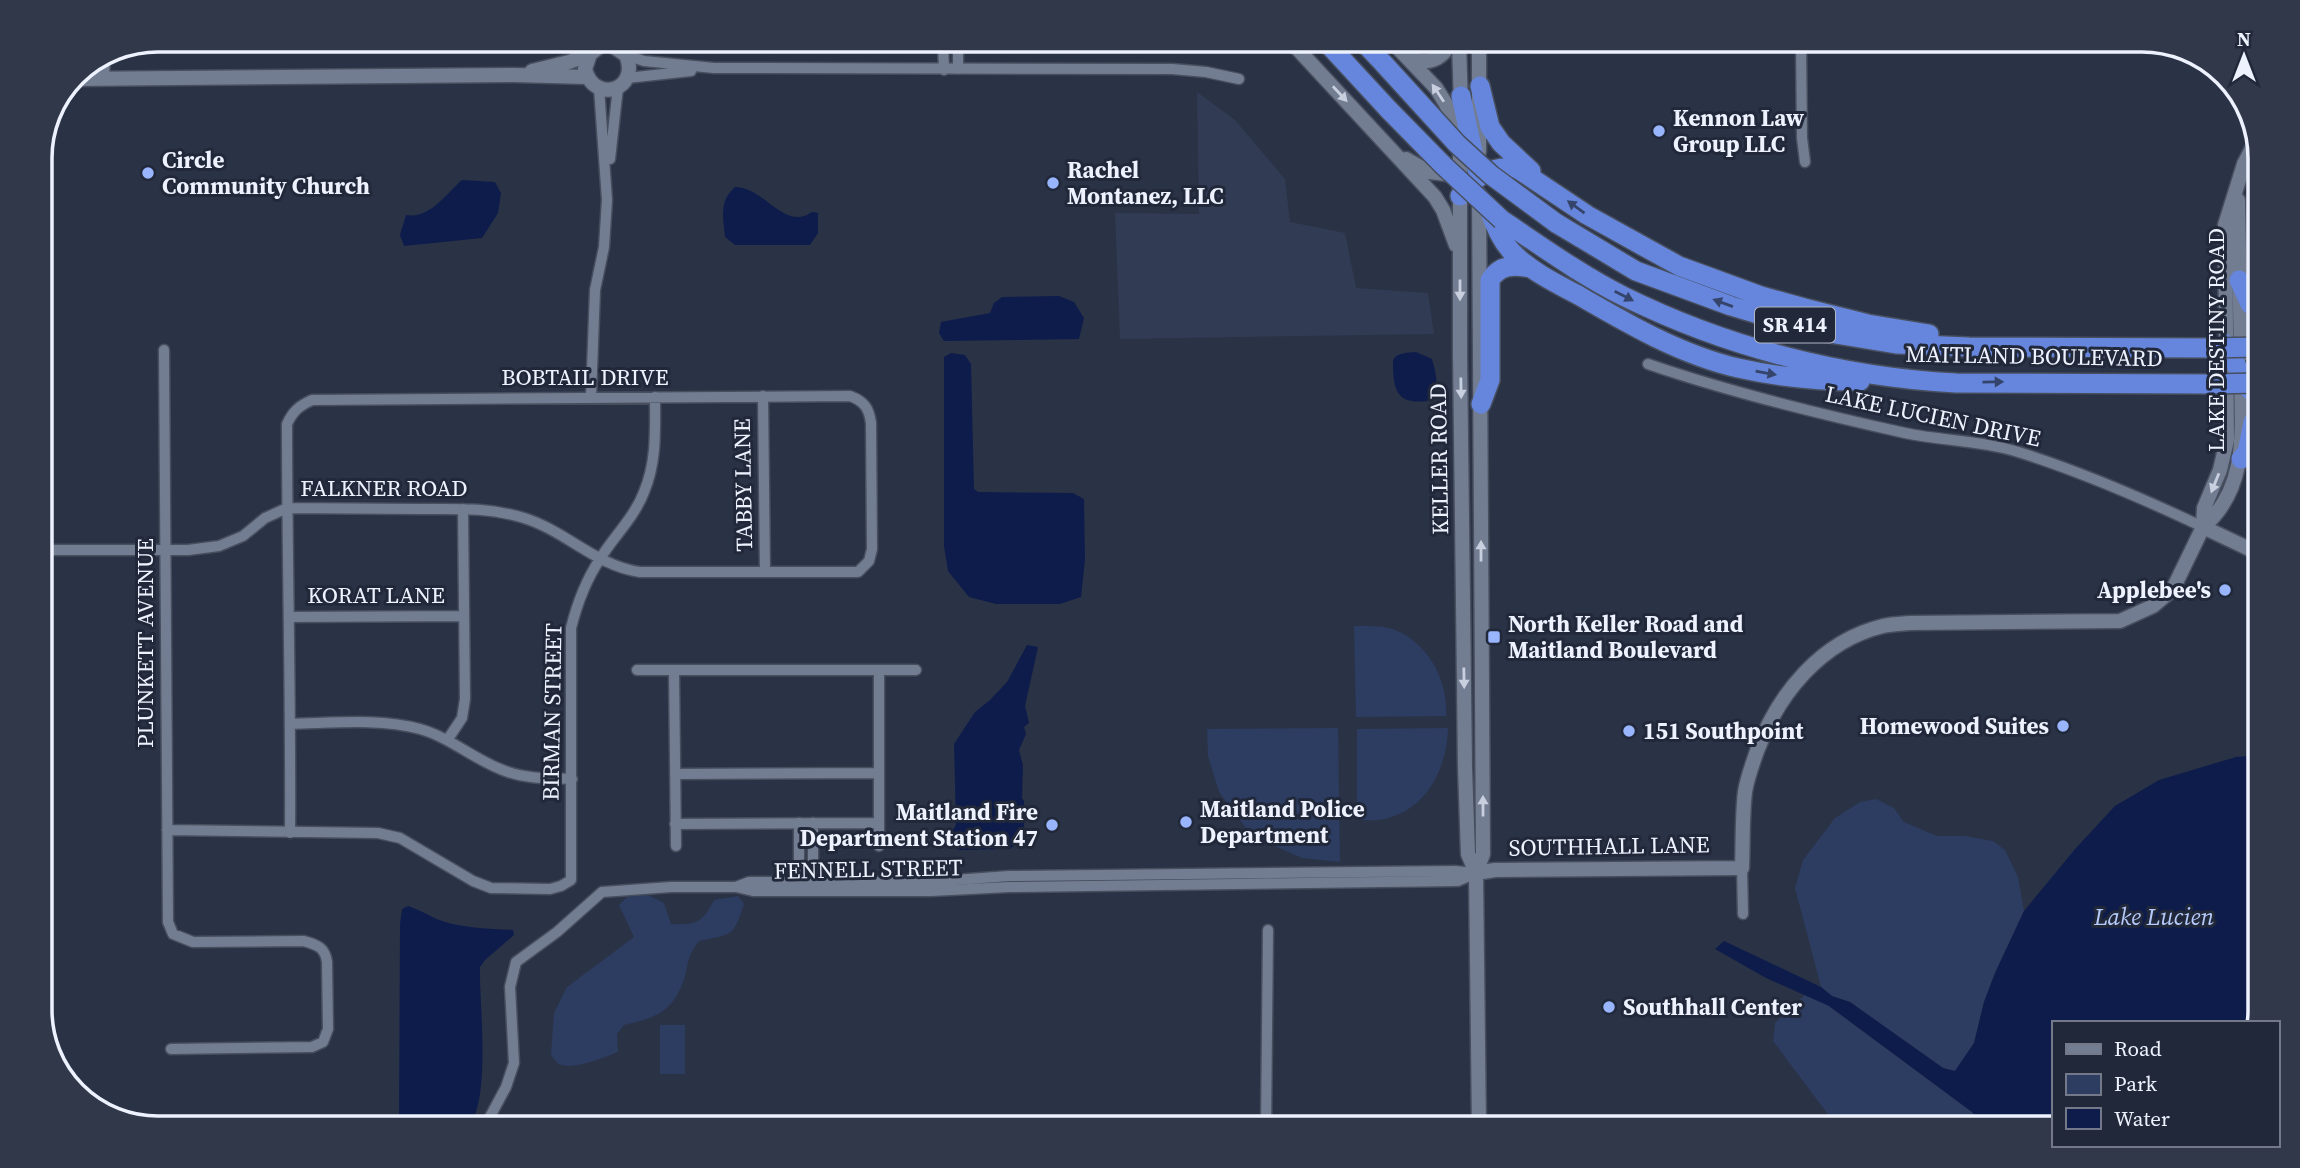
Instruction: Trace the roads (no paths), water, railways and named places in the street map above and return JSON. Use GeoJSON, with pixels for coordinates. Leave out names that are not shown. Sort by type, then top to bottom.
{"type":"FeatureCollection","features":[{"type":"Feature","properties":{"kind":"highway","name":"MAITLAND BOULEVARD"},"geometry":{"type":"LineString","coordinates":[[1335,52],[1444,166],[1502,219],[1564,262],[1621,296],[1684,324],[1753,348],[1829,366],[1924,382],[2234,363]]}},
{"type":"Feature","properties":{"kind":"highway","name":"MAITLAND BOULEVARD"},"geometry":{"type":"LineString","coordinates":[[1373,52],[1457,144],[1491,174],[1556,223],[1636,271],[1731,306],[1811,330],[1896,344],[2056,348],[2234,363]]}},
{"type":"Feature","properties":{"kind":"highway"},"geometry":{"type":"LineString","coordinates":[[1480,86],[1490,127],[1501,143],[1544,185]]}},
{"type":"Feature","properties":{"kind":"highway"},"geometry":{"type":"LineString","coordinates":[[1461,96],[1472,174],[1503,241],[1531,268],[1620,319],[1674,346],[1736,368],[1833,381],[1924,382]]}},
{"type":"Feature","properties":{"kind":"highway"},"geometry":{"type":"LineString","coordinates":[[1472,174],[1506,166],[1518,169],[1587,215],[1679,266],[1761,296],[1868,324],[1916,333],[2056,348]]}},
{"type":"Feature","properties":{"kind":"highway"},"geometry":{"type":"LineString","coordinates":[[1481,404],[1490,380],[1490,280],[1495,272],[1510,265],[1531,268]]}},
{"type":"Feature","properties":{"kind":"highway"},"geometry":{"type":"LineString","coordinates":[[2239,281],[2247,298]]}},
{"type":"Feature","properties":{"kind":"highway"},"geometry":{"type":"LineString","coordinates":[[2247,348],[2234,363],[2247,386]]}},
{"type":"Feature","properties":{"kind":"highway"},"geometry":{"type":"LineString","coordinates":[[2241,459],[2247,450]]}},
{"type":"Feature","properties":{"kind":"street"},"geometry":{"type":"LineString","coordinates":[[514,75],[569,62],[590,52]]}},
{"type":"Feature","properties":{"kind":"street"},"geometry":{"type":"LineString","coordinates":[[594,52],[585,69],[587,76],[591,83],[606,90],[623,82],[715,68]]}},
{"type":"Feature","properties":{"kind":"street"},"geometry":{"type":"LineString","coordinates":[[591,397],[595,290],[604,247],[607,179],[623,82],[629,63],[620,52]]}},
{"type":"Feature","properties":{"kind":"street"},"geometry":{"type":"LineString","coordinates":[[624,52],[644,61],[715,68],[1172,69],[1239,79]]}},
{"type":"Feature","properties":{"kind":"street"},"geometry":{"type":"LineString","coordinates":[[943,52],[944,70]]}},
{"type":"Feature","properties":{"kind":"street"},"geometry":{"type":"LineString","coordinates":[[958,52],[958,69]]}},
{"type":"Feature","properties":{"kind":"street"},"geometry":{"type":"LineString","coordinates":[[1300,52],[1435,197],[1460,256]]}},
{"type":"Feature","properties":{"kind":"street"},"geometry":{"type":"LineString","coordinates":[[1402,52],[1436,88],[1446,104],[1460,141]]}},
{"type":"Feature","properties":{"kind":"street"},"geometry":{"type":"LineString","coordinates":[[1403,52],[1414,60],[1427,61],[1439,58],[1445,52]]}},
{"type":"Feature","properties":{"kind":"street","name":"KELLER ROAD"},"geometry":{"type":"LineString","coordinates":[[1459,52],[1460,141],[1472,174],[1481,404],[1483,854],[1476,873],[1479,1116]]}},
{"type":"Feature","properties":{"kind":"street","name":"KELLER ROAD"},"geometry":{"type":"LineString","coordinates":[[1476,873],[1468,854],[1460,256],[1472,174],[1480,86],[1479,52]]}},
{"type":"Feature","properties":{"kind":"street"},"geometry":{"type":"LineString","coordinates":[[1801,52],[1802,138],[1805,162]]}},
{"type":"Feature","properties":{"kind":"street"},"geometry":{"type":"LineString","coordinates":[[104,68],[104,79]]}},
{"type":"Feature","properties":{"kind":"street"},"geometry":{"type":"LineString","coordinates":[[90,79],[587,76]]}},
{"type":"Feature","properties":{"kind":"street"},"geometry":{"type":"LineString","coordinates":[[599,88],[607,179]]}},
{"type":"Feature","properties":{"kind":"street"},"geometry":{"type":"LineString","coordinates":[[1382,139],[1417,167],[1429,172],[1472,174]]}},
{"type":"Feature","properties":{"kind":"street","name":"LAKE DESTINY ROAD"},"geometry":{"type":"LineString","coordinates":[[2203,527],[2219,514],[2241,459],[2243,440],[2234,363],[2225,225],[2247,158]]}},
{"type":"Feature","properties":{"kind":"street","name":"LAKE DESTINY ROAD"},"geometry":{"type":"LineString","coordinates":[[2203,527],[2204,508],[2220,470],[2227,440],[2239,281],[2238,183]]}},
{"type":"Feature","properties":{"kind":"street","name":"PLUNKETT AVENUE"},"geometry":{"type":"LineString","coordinates":[[164,350],[168,922],[173,934],[193,942],[304,941],[318,945],[326,953],[328,1029],[323,1042],[312,1047],[171,1049]]}},
{"type":"Feature","properties":{"kind":"street","name":"LAKE LUCIEN DRIVE"},"geometry":{"type":"LineString","coordinates":[[1648,365],[1774,402],[1844,419],[1909,434],[1972,442],[2014,451],[2137,496],[2203,527]]}},
{"type":"Feature","properties":{"kind":"street","name":"TABBY LANE"},"geometry":{"type":"LineString","coordinates":[[762,396],[765,572]]}},
{"type":"Feature","properties":{"kind":"street","name":"BOBTAIL DRIVE"},"geometry":{"type":"LineString","coordinates":[[290,833],[287,424],[292,413],[301,405],[312,400],[850,396],[862,400],[869,412],[872,549],[869,561],[858,572],[640,572],[622,569],[599,559]]}},
{"type":"Feature","properties":{"kind":"street","name":"BIRMAN STREET"},"geometry":{"type":"LineString","coordinates":[[290,833],[378,833],[400,838],[473,881],[491,888],[550,889],[571,880],[571,628],[577,604],[599,559],[630,518],[644,494],[656,447],[655,397]]}},
{"type":"Feature","properties":{"kind":"street"},"geometry":{"type":"LineString","coordinates":[[1461,428],[1481,428]]}},
{"type":"Feature","properties":{"kind":"street","name":"FALKNER ROAD"},"geometry":{"type":"LineString","coordinates":[[53,550],[188,550],[219,546],[243,537],[265,518],[287,508],[483,509],[525,518],[599,559]]}},
{"type":"Feature","properties":{"kind":"street"},"geometry":{"type":"LineString","coordinates":[[448,740],[461,718],[465,699],[463,509]]}},
{"type":"Feature","properties":{"kind":"street"},"geometry":{"type":"LineString","coordinates":[[2203,527],[2247,548]]}},
{"type":"Feature","properties":{"kind":"street","name":"SOUTHHALL LANE"},"geometry":{"type":"LineString","coordinates":[[1743,914],[1745,790],[1761,740],[1779,702],[1800,677],[1824,655],[1857,636],[1883,626],[2120,621],[2153,606],[2173,589],[2203,527]]}},
{"type":"Feature","properties":{"kind":"street"},"geometry":{"type":"LineString","coordinates":[[1463,610],[1481,610]]}},
{"type":"Feature","properties":{"kind":"street","name":"KORAT LANE"},"geometry":{"type":"LineString","coordinates":[[289,617],[464,616]]}},
{"type":"Feature","properties":{"kind":"street"},"geometry":{"type":"LineString","coordinates":[[637,670],[916,670]]}},
{"type":"Feature","properties":{"kind":"street"},"geometry":{"type":"LineString","coordinates":[[674,670],[676,846]]}},
{"type":"Feature","properties":{"kind":"street"},"geometry":{"type":"LineString","coordinates":[[879,670],[879,846]]}},
{"type":"Feature","properties":{"kind":"street"},"geometry":{"type":"LineString","coordinates":[[291,724],[399,724],[448,740],[508,772],[534,778],[572,779]]}},
{"type":"Feature","properties":{"kind":"street"},"geometry":{"type":"LineString","coordinates":[[675,774],[879,773]]}},
{"type":"Feature","properties":{"kind":"street"},"geometry":{"type":"LineString","coordinates":[[676,824],[879,823]]}},
{"type":"Feature","properties":{"kind":"street"},"geometry":{"type":"LineString","coordinates":[[799,824],[799,887]]}},
{"type":"Feature","properties":{"kind":"street"},"geometry":{"type":"LineString","coordinates":[[813,824],[813,887]]}},
{"type":"Feature","properties":{"kind":"street"},"geometry":{"type":"LineString","coordinates":[[167,830],[290,833]]}},
{"type":"Feature","properties":{"kind":"street"},"geometry":{"type":"LineString","coordinates":[[799,849],[813,848]]}},
{"type":"Feature","properties":{"kind":"street","name":"SOUTHHALL LANE"},"geometry":{"type":"LineString","coordinates":[[1476,873],[1495,870],[1742,868]]}},
{"type":"Feature","properties":{"kind":"street","name":"FENNELL STREET"},"geometry":{"type":"LineString","coordinates":[[490,1116],[506,1087],[514,1063],[510,987],[516,962],[557,932],[602,891],[736,887],[753,891],[813,887],[931,891],[1009,881],[1476,873]]}},
{"type":"Feature","properties":{"kind":"street"},"geometry":{"type":"LineString","coordinates":[[1266,1116],[1268,930]]}},
{"type":"Feature","properties":{"kind":"water"},"geometry":{"type":"Polygon","coordinates":[[[462,180],[495,182],[501,193],[498,213],[482,238],[404,246],[400,235],[406,215],[423,213],[430,209],[462,180]]]}},
{"type":"Feature","properties":{"kind":"water"},"geometry":{"type":"Polygon","coordinates":[[[735,187],[756,194],[792,217],[818,213],[818,233],[810,245],[735,245],[725,237],[723,216],[726,198],[735,187]]]}},
{"type":"Feature","properties":{"kind":"water"},"geometry":{"type":"Polygon","coordinates":[[[1059,296],[1074,302],[1084,318],[1079,339],[944,341],[939,333],[941,322],[990,313],[994,303],[1002,297],[1059,296]]]}},
{"type":"Feature","properties":{"kind":"water"},"geometry":{"type":"Polygon","coordinates":[[[1416,352],[1432,359],[1435,371],[1436,386],[1427,401],[1408,400],[1402,397],[1395,386],[1393,360],[1400,354],[1416,352]]]}},
{"type":"Feature","properties":{"kind":"water"},"geometry":{"type":"Polygon","coordinates":[[[951,353],[965,355],[971,364],[974,489],[978,492],[1073,493],[1084,499],[1085,559],[1081,597],[1060,604],[996,604],[969,597],[948,571],[944,546],[944,357],[951,353]]]}},
{"type":"Feature","properties":{"kind":"water"},"geometry":{"type":"Polygon","coordinates":[[[1027,645],[1038,647],[1025,706],[1029,723],[1024,727],[1026,734],[1019,750],[1023,765],[1024,828],[1017,843],[1010,849],[954,848],[954,744],[975,712],[1007,682],[1027,645]]]}},
{"type":"Feature","properties":{"kind":"water","name":"Lake Lucien"},"geometry":{"type":"Polygon","coordinates":[[[2248,756],[2247,1021],[2052,1021],[2052,1116],[1976,1116],[1829,1006],[1766,978],[1715,949],[1724,941],[1821,987],[1832,996],[1850,1002],[1943,1068],[1955,1071],[1974,1043],[1984,1002],[2024,911],[2076,848],[2115,806],[2159,780],[2236,757],[2248,756]]]}},
{"type":"Feature","properties":{"kind":"water"},"geometry":{"type":"Polygon","coordinates":[[[408,906],[453,924],[513,930],[514,935],[480,967],[482,1076],[474,1116],[399,1116],[402,909],[408,906]]]}},
{"type":"Feature","properties":{"kind":"place","name":"Kennon Law Group LLC"},"geometry":{"type":"Point","coordinates":[1659,131]}},
{"type":"Feature","properties":{"kind":"place","name":"Circle Community Church"},"geometry":{"type":"Point","coordinates":[148,173]}},
{"type":"Feature","properties":{"kind":"place","name":"Rachel Montanez, LLC"},"geometry":{"type":"Point","coordinates":[1053,183]}},
{"type":"Feature","properties":{"kind":"place","name":"Applebee's"},"geometry":{"type":"Point","coordinates":[2225,590]}},
{"type":"Feature","properties":{"kind":"place","name":"North Keller Road and Maitland Boulevard"},"geometry":{"type":"Point","coordinates":[1494,637]}},
{"type":"Feature","properties":{"kind":"place","name":"Homewood Suites"},"geometry":{"type":"Point","coordinates":[2063,726]}},
{"type":"Feature","properties":{"kind":"place","name":"151 Southpoint"},"geometry":{"type":"Point","coordinates":[1629,731]}},
{"type":"Feature","properties":{"kind":"place","name":"Maitland Police Department"},"geometry":{"type":"Point","coordinates":[1186,822]}},
{"type":"Feature","properties":{"kind":"place","name":"Maitland Fire Department Station 47"},"geometry":{"type":"Point","coordinates":[1052,825]}},
{"type":"Feature","properties":{"kind":"place","name":"Southhall Center"},"geometry":{"type":"Point","coordinates":[1609,1007]}}]}
